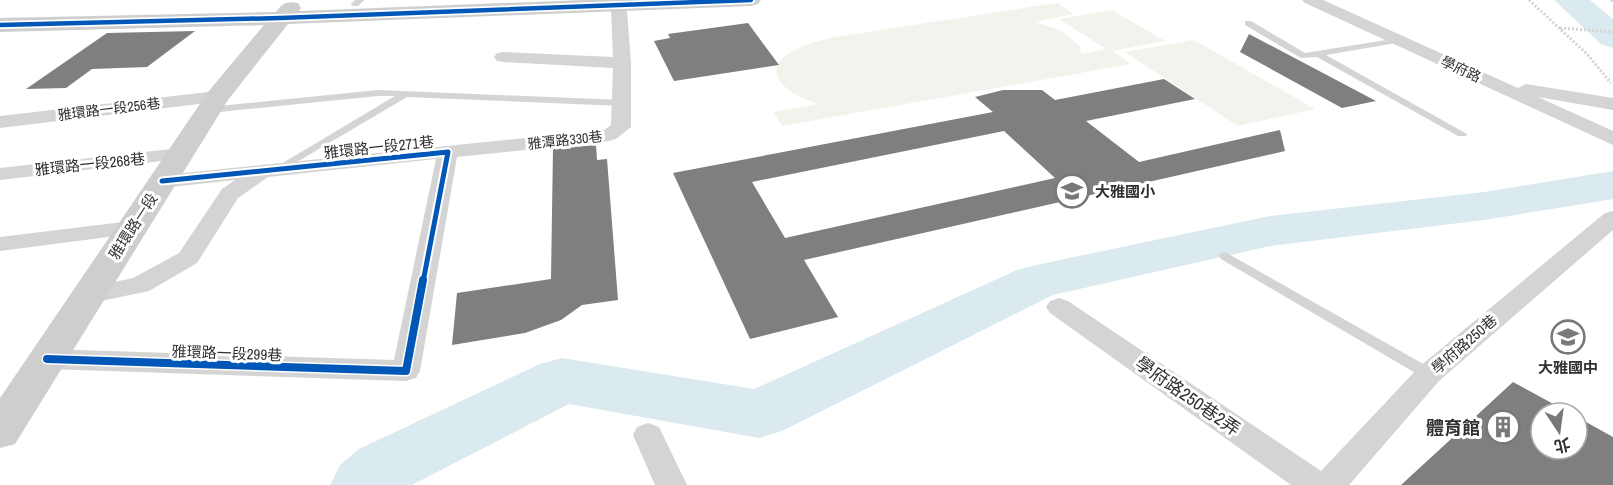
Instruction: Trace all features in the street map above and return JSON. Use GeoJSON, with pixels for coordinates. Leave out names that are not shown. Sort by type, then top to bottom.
{"type":"FeatureCollection","features":[{"type":"Feature","properties":{"kind":"street"},"geometry":{"type":"LineString","coordinates":[[0,25],[358,2],[469,0]]}},
{"type":"Feature","properties":{"kind":"street"},"geometry":{"type":"LineString","coordinates":[[0,13],[751,0]]}},
{"type":"Feature","properties":{"kind":"street","name":"學府路"},"geometry":{"type":"LineString","coordinates":[[1310,0],[1613,139]]}},
{"type":"Feature","properties":{"kind":"street","name":"雅潭路330巷"},"geometry":{"type":"LineString","coordinates":[[448,152],[609,135],[621,127],[622,63],[619,11],[613,2]]}},
{"type":"Feature","properties":{"kind":"street","name":"雅環路一段"},"geometry":{"type":"LineString","coordinates":[[0,432],[213,104],[290,8]]}},
{"type":"Feature","properties":{"kind":"street"},"geometry":{"type":"LineString","coordinates":[[503,57],[622,63]]}},
{"type":"Feature","properties":{"kind":"street"},"geometry":{"type":"LineString","coordinates":[[1498,86],[1613,104]]}},
{"type":"Feature","properties":{"kind":"street","name":"雅環路一段256巷"},"geometry":{"type":"LineString","coordinates":[[0,122],[213,104]]}},
{"type":"Feature","properties":{"kind":"street","name":"雅環路一段271巷"},"geometry":{"type":"LineString","coordinates":[[162,181],[448,152],[406,371]]}},
{"type":"Feature","properties":{"kind":"street","name":"雅環路一段268巷"},"geometry":{"type":"LineString","coordinates":[[0,174],[180,154]]}},
{"type":"Feature","properties":{"kind":"street"},"geometry":{"type":"LineString","coordinates":[[87,296],[140,285],[188,258],[230,194],[271,170]]}},
{"type":"Feature","properties":{"kind":"street","name":"學府路250巷"},"geometry":{"type":"LineString","coordinates":[[1329,485],[1429,374],[1613,218]]}},
{"type":"Feature","properties":{"kind":"street"},"geometry":{"type":"LineString","coordinates":[[0,244],[131,228]]}},
{"type":"Feature","properties":{"kind":"street","name":"學府路250巷2弄"},"geometry":{"type":"LineString","coordinates":[[1059,307],[1316,485]]}},
{"type":"Feature","properties":{"kind":"street","name":"雅環路一段299巷"},"geometry":{"type":"LineString","coordinates":[[47,359],[406,371]]}},
{"type":"Feature","properties":{"kind":"street"},"geometry":{"type":"LineString","coordinates":[[648,435],[671,485]]}},
{"type":"Feature","properties":{"kind":"lane"},"geometry":{"type":"LineString","coordinates":[[1248,23],[1304,56],[1396,40]]}},
{"type":"Feature","properties":{"kind":"lane"},"geometry":{"type":"LineString","coordinates":[[1318,54],[1462,134]]}},
{"type":"Feature","properties":{"kind":"lane"},"geometry":{"type":"LineString","coordinates":[[213,104],[378,93],[622,104]]}},
{"type":"Feature","properties":{"kind":"lane"},"geometry":{"type":"LineString","coordinates":[[271,170],[405,94]]}},
{"type":"Feature","properties":{"kind":"lane"},"geometry":{"type":"LineString","coordinates":[[1225,256],[1429,374]]}},
{"type":"Feature","properties":{"kind":"path"},"geometry":{"type":"LineString","coordinates":[[1529,0],[1587,54],[1613,86]]}},
{"type":"Feature","properties":{"kind":"path"},"geometry":{"type":"LineString","coordinates":[[1560,28],[1613,32]]}},
{"type":"Feature","properties":{"kind":"shaded area"},"geometry":{"type":"Polygon","coordinates":[[[1057,3],[1074,14],[1035,22],[1060,30],[1080,46],[1081,54],[1106,49],[1059,19],[1112,10],[1165,41],[1113,51],[1131,64],[782,126],[773,112],[818,104],[789,90],[779,79],[776,69],[780,61],[789,53],[801,47],[835,37],[1057,3]]]}},
{"type":"Feature","properties":{"kind":"shaded area"},"geometry":{"type":"Polygon","coordinates":[[[1194,40],[1315,109],[1238,126],[1125,52],[1194,40]]]}},
{"type":"Feature","properties":{"kind":"building"},"geometry":{"type":"Polygon","coordinates":[[[748,23],[779,65],[674,81],[654,41],[670,38],[668,34],[748,23]]]}},
{"type":"Feature","properties":{"kind":"building"},"geometry":{"type":"Polygon","coordinates":[[[195,31],[147,67],[92,69],[66,88],[26,89],[107,33],[195,31]]]}},
{"type":"Feature","properties":{"kind":"building"},"geometry":{"type":"Polygon","coordinates":[[[1249,34],[1376,101],[1342,108],[1240,52],[1249,34]]]}},
{"type":"Feature","properties":{"kind":"building"},"geometry":{"type":"Polygon","coordinates":[[[1164,79],[1195,99],[1086,121],[1139,162],[1280,130],[1285,151],[804,260],[838,317],[750,339],[673,173],[993,112],[975,97],[1003,90],[1042,90],[1055,100],[1164,79]],[[1004,131],[752,182],[785,238],[1055,178],[1004,131]]]}},
{"type":"Feature","properties":{"kind":"building"},"geometry":{"type":"Polygon","coordinates":[[[596,145],[597,160],[607,159],[618,300],[582,305],[561,320],[525,333],[452,345],[457,293],[551,279],[553,149],[596,145]]]}},
{"type":"Feature","properties":{"kind":"building","name":"體育館"},"geometry":{"type":"Polygon","coordinates":[[[1513,382],[1548,401],[1529,401],[1529,461],[1589,461],[1589,424],[1613,437],[1613,485],[1401,485],[1513,382]]]}},
{"type":"Feature","properties":{"kind":"waterway"},"geometry":{"type":"LineString","coordinates":[[1570,0],[1613,37]]}},
{"type":"Feature","properties":{"kind":"waterway"},"geometry":{"type":"LineString","coordinates":[[365,485],[383,468],[562,380],[759,414],[1036,282],[1270,231],[1484,206],[1613,185]]}},
{"type":"Feature","properties":{"kind":"cycle path"},"geometry":{"type":"LineString","coordinates":[[0,25],[280,18],[751,0]]}},
{"type":"Feature","properties":{"kind":"cycle path"},"geometry":{"type":"LineString","coordinates":[[47,359],[406,371],[448,152],[162,181]]}},
{"type":"Feature","properties":{"kind":"place","name":"大雅國小"},"geometry":{"type":"Point","coordinates":[1072,191]}},
{"type":"Feature","properties":{"kind":"place","name":"大雅國中"},"geometry":{"type":"Point","coordinates":[1568,337]}},
{"type":"Feature","properties":{"kind":"place","name":"體育館"},"geometry":{"type":"Point","coordinates":[1503,427]}}]}
